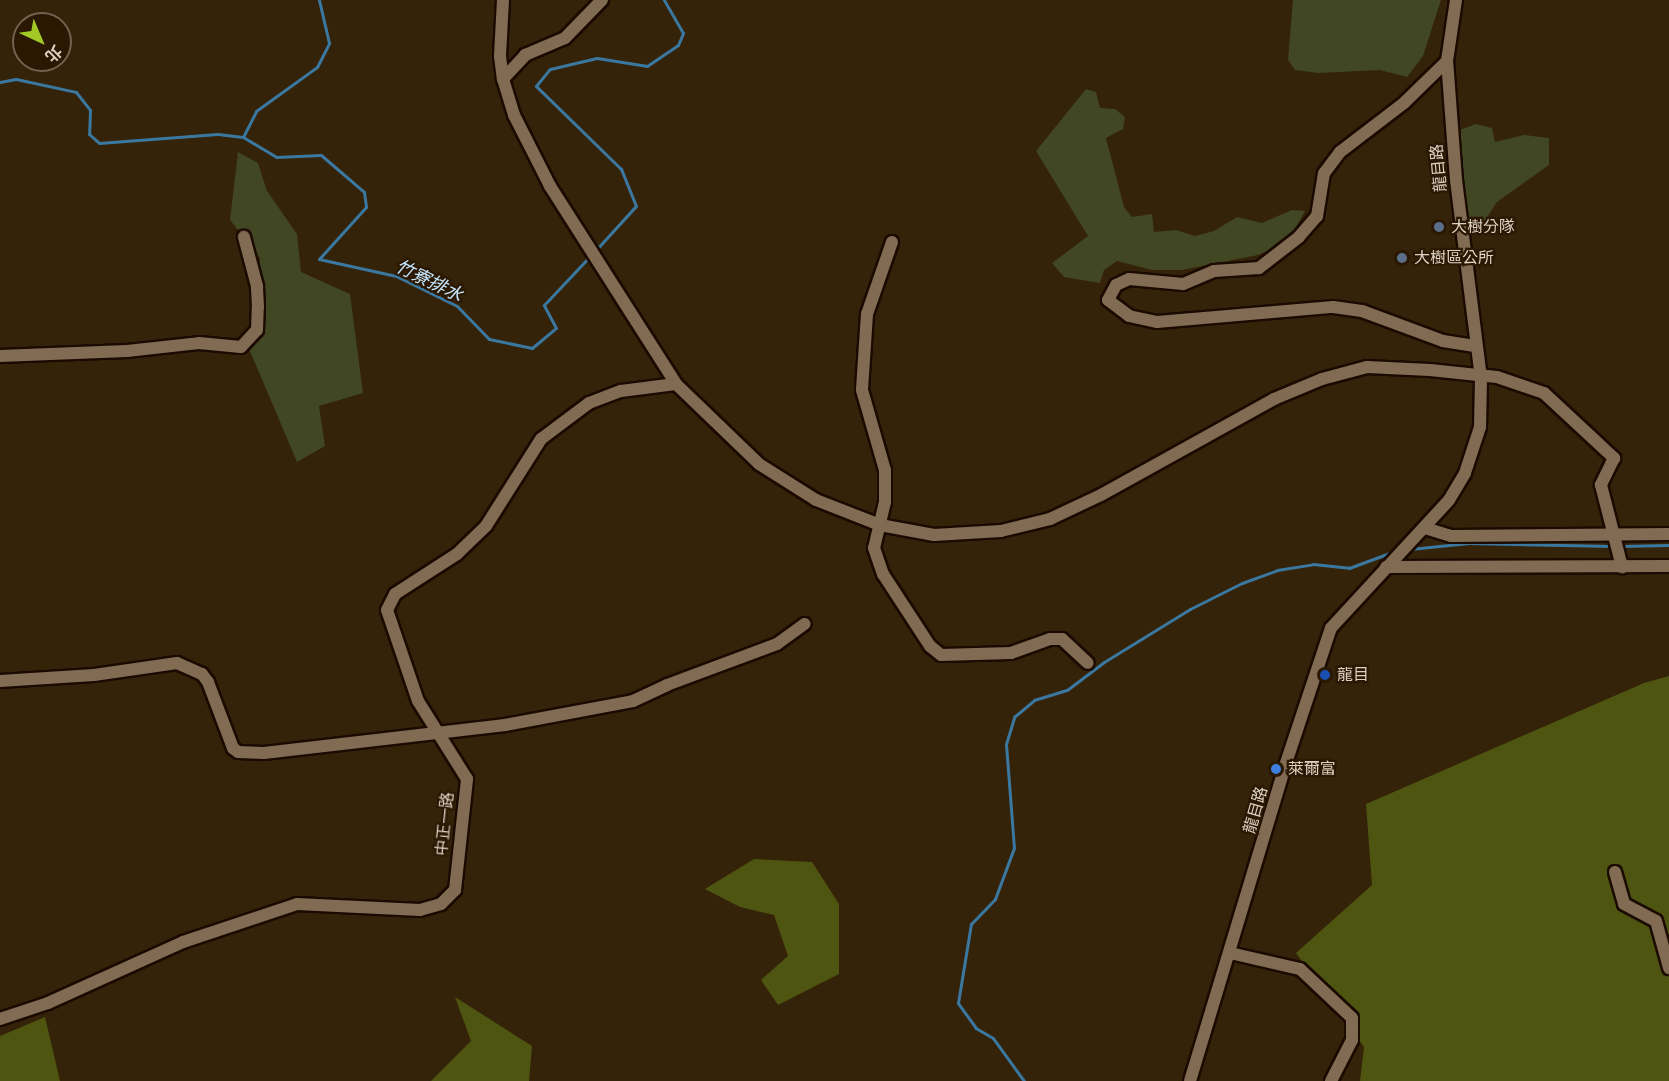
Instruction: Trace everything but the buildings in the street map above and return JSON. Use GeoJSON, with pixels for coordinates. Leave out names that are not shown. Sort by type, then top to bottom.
{"type":"FeatureCollection","features":[{"type":"Feature","properties":{"kind":"street"},"geometry":{"type":"LineString","coordinates":[[503,0],[500,56],[503,79],[513,115],[545,176],[676,384],[759,464],[816,500],[880,525],[945,535],[1001,531],[1050,519],[1101,495],[1274,399],[1322,379],[1356,370],[1430,370],[1481,378],[1497,377],[1544,393],[1614,458],[1601,485],[1622,563]]}},
{"type":"Feature","properties":{"kind":"street"},"geometry":{"type":"LineString","coordinates":[[503,79],[525,55],[565,38],[602,0]]}},
{"type":"Feature","properties":{"kind":"street","name":"龍目路"},"geometry":{"type":"LineString","coordinates":[[1190,1081],[1286,763],[1331,628],[1386,567],[1423,531],[1449,500],[1465,473],[1480,427],[1481,378],[1475,346],[1447,62],[1456,0]]}},
{"type":"Feature","properties":{"kind":"street"},"geometry":{"type":"LineString","coordinates":[[1447,62],[1404,103],[1340,152],[1324,173],[1317,216],[1299,237],[1259,268],[1214,271],[1183,284],[1129,279],[1116,285],[1108,300],[1129,316],[1157,322],[1343,308],[1362,311],[1443,341],[1475,346]]}},
{"type":"Feature","properties":{"kind":"street"},"geometry":{"type":"LineString","coordinates":[[0,356],[127,351],[199,343],[240,347],[257,330],[258,307],[257,286],[244,237]]}},
{"type":"Feature","properties":{"kind":"street"},"geometry":{"type":"LineString","coordinates":[[892,242],[867,314],[862,390],[885,470],[880,525],[874,548],[883,573],[935,652],[946,657],[1011,653],[1050,639],[1062,639],[1088,663]]}},
{"type":"Feature","properties":{"kind":"street","name":"中正一路"},"geometry":{"type":"LineString","coordinates":[[0,1019],[48,1003],[183,942],[297,904],[420,910],[441,904],[455,890],[466,779],[418,701],[405,672],[387,610],[395,594],[457,554],[486,526],[541,439],[590,403],[621,391],[676,384]]}},
{"type":"Feature","properties":{"kind":"street"},"geometry":{"type":"LineString","coordinates":[[1423,531],[1451,536],[1617,538],[1669,534]]}},
{"type":"Feature","properties":{"kind":"street"},"geometry":{"type":"LineString","coordinates":[[1386,567],[1622,563],[1669,566]]}},
{"type":"Feature","properties":{"kind":"street"},"geometry":{"type":"LineString","coordinates":[[0,681],[94,675],[177,663],[202,674],[233,747],[247,753],[505,725],[633,701],[667,685],[777,644],[805,624]]}},
{"type":"Feature","properties":{"kind":"street"},"geometry":{"type":"LineString","coordinates":[[1615,872],[1624,904],[1656,921],[1669,968]]}},
{"type":"Feature","properties":{"kind":"street"},"geometry":{"type":"LineString","coordinates":[[1230,953],[1300,969],[1352,1018],[1352,1040],[1331,1081]]}},
{"type":"Feature","properties":{"kind":"green space"},"geometry":{"type":"Polygon","coordinates":[[[1293,0],[1441,0],[1423,56],[1407,77],[1380,70],[1319,73],[1295,70],[1288,60],[1293,0]]]}},
{"type":"Feature","properties":{"kind":"green space"},"geometry":{"type":"Polygon","coordinates":[[[1086,89],[1096,92],[1100,108],[1115,109],[1125,117],[1123,129],[1106,138],[1124,207],[1132,217],[1152,214],[1154,232],[1176,230],[1195,236],[1214,231],[1237,217],[1262,223],[1292,210],[1305,211],[1296,227],[1280,245],[1258,255],[1182,270],[1152,270],[1117,261],[1104,270],[1100,283],[1064,277],[1052,263],[1088,236],[1036,151],[1086,89]]]}},
{"type":"Feature","properties":{"kind":"green space"},"geometry":{"type":"Polygon","coordinates":[[[1476,124],[1492,128],[1495,142],[1524,135],[1549,138],[1549,165],[1497,202],[1482,225],[1465,242],[1460,130],[1476,124]]]}},
{"type":"Feature","properties":{"kind":"green space"},"geometry":{"type":"Polygon","coordinates":[[[238,152],[258,163],[267,191],[297,234],[301,272],[350,294],[363,393],[319,406],[325,446],[297,462],[247,344],[258,308],[260,258],[230,220],[238,152]]]}},
{"type":"Feature","properties":{"kind":"green space"},"geometry":{"type":"Polygon","coordinates":[[[1669,676],[1669,1081],[1360,1081],[1364,1047],[1296,953],[1372,885],[1366,804],[1644,683],[1669,676]]]}},
{"type":"Feature","properties":{"kind":"green space"},"geometry":{"type":"Polygon","coordinates":[[[754,859],[812,862],[839,904],[839,974],[778,1005],[761,980],[788,956],[774,915],[740,907],[705,889],[754,859]]]}},
{"type":"Feature","properties":{"kind":"green space"},"geometry":{"type":"Polygon","coordinates":[[[455,997],[532,1046],[529,1081],[431,1081],[471,1041],[455,997]]]}},
{"type":"Feature","properties":{"kind":"green space"},"geometry":{"type":"Polygon","coordinates":[[[45,1017],[60,1081],[0,1081],[0,1036],[45,1017]]]}},
{"type":"Feature","properties":{"kind":"waterway"},"geometry":{"type":"LineString","coordinates":[[243,137],[256,111],[317,67],[329,43],[319,0]]}},
{"type":"Feature","properties":{"kind":"waterway","name":"竹寮排水"},"geometry":{"type":"LineString","coordinates":[[595,251],[636,206],[621,169],[536,86],[550,69],[597,58],[647,66],[678,45],[683,33],[664,0]]}},
{"type":"Feature","properties":{"kind":"waterway","name":"竹寮排水"},"geometry":{"type":"LineString","coordinates":[[0,82],[16,79],[76,92],[90,110],[89,134],[99,143],[218,134],[243,137],[276,157],[321,155],[364,192],[366,207],[319,259],[396,276],[457,306],[489,339],[532,348],[556,328],[544,305],[590,256]]}},
{"type":"Feature","properties":{"kind":"waterway"},"geometry":{"type":"LineString","coordinates":[[1410,549],[1469,543],[1613,546]]}},
{"type":"Feature","properties":{"kind":"waterway"},"geometry":{"type":"LineString","coordinates":[[1620,546],[1669,545]]}},
{"type":"Feature","properties":{"kind":"waterway"},"geometry":{"type":"LineString","coordinates":[[1024,1081],[993,1038],[976,1028],[958,1003],[971,924],[995,899],[1014,848],[1006,744],[1014,717],[1034,700],[1067,690],[1104,662],[1190,609],[1242,583],[1277,570],[1313,564],[1349,568],[1395,551]]}},
{"type":"Feature","properties":{"kind":"place","name":"大樹分隊"},"geometry":{"type":"Point","coordinates":[1439,227]}},
{"type":"Feature","properties":{"kind":"place","name":"大樹區公所"},"geometry":{"type":"Point","coordinates":[1402,258]}},
{"type":"Feature","properties":{"kind":"place","name":"龍目"},"geometry":{"type":"Point","coordinates":[1325,675]}},
{"type":"Feature","properties":{"kind":"place","name":"萊爾富"},"geometry":{"type":"Point","coordinates":[1276,769]}}]}
